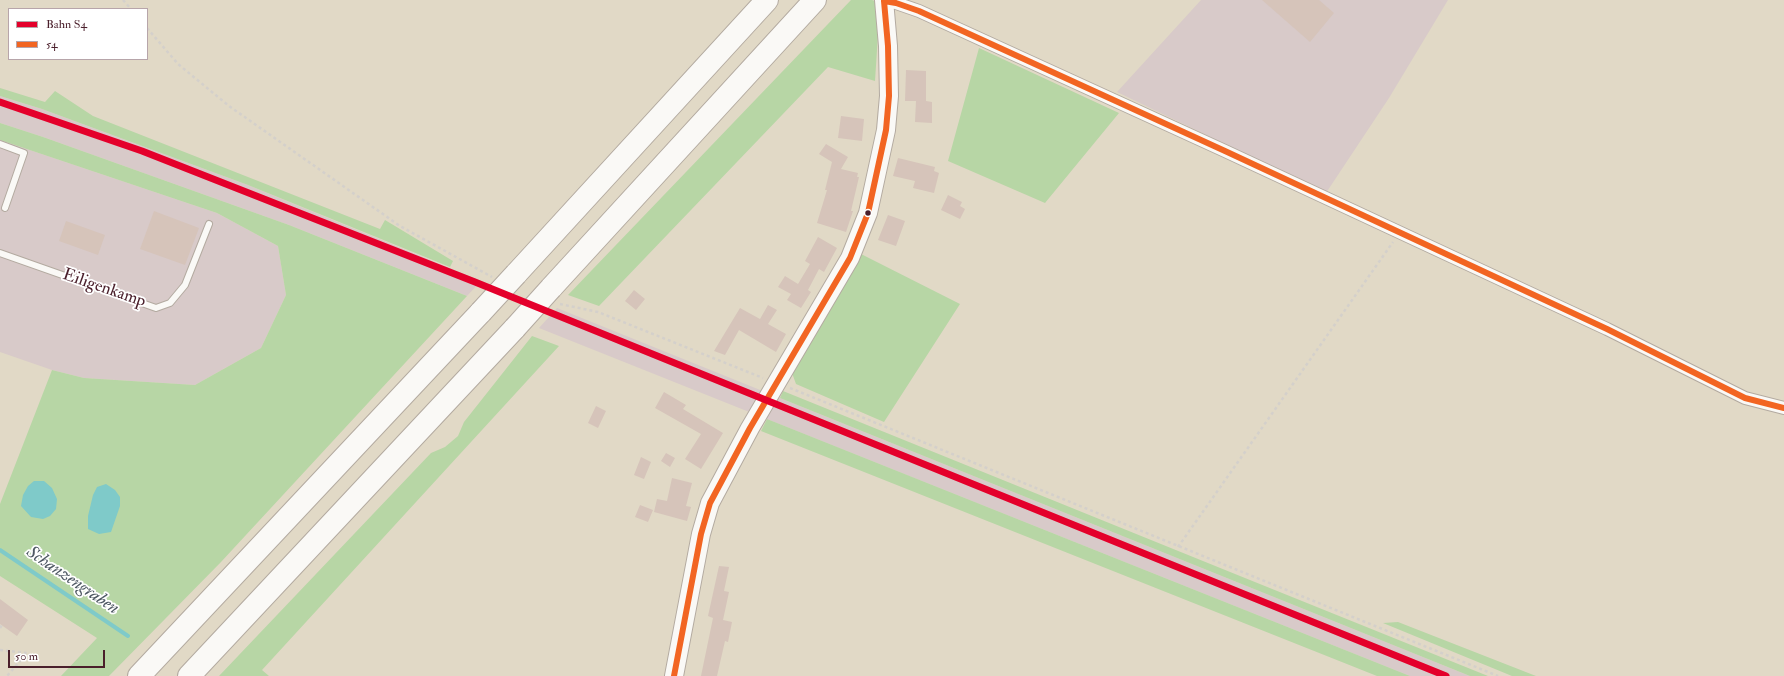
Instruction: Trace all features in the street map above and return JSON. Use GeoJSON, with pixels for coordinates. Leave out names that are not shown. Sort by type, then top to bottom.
{"type":"FeatureCollection","features":[{"type":"Feature","properties":{"kind":"highway"},"geometry":{"type":"LineString","coordinates":[[139,676],[481,312],[767,0]]}},
{"type":"Feature","properties":{"kind":"highway"},"geometry":{"type":"LineString","coordinates":[[189,676],[515,328],[815,0]]}},
{"type":"Feature","properties":{"kind":"street"},"geometry":{"type":"LineString","coordinates":[[674,676],[705,518],[719,484],[850,258],[868,213],[886,130],[889,96],[888,46],[884,1],[896,3],[919,11],[1607,329],[1745,398],[1784,408]]}},
{"type":"Feature","properties":{"kind":"lane"},"geometry":{"type":"LineString","coordinates":[[0,144],[24,153],[5,208]]}},
{"type":"Feature","properties":{"kind":"lane","name":"Eiligenkamp"},"geometry":{"type":"LineString","coordinates":[[0,253],[156,308],[170,303],[185,285],[209,224]]}},
{"type":"Feature","properties":{"kind":"path"},"geometry":{"type":"LineString","coordinates":[[123,0],[130,8]]}},
{"type":"Feature","properties":{"kind":"path"},"geometry":{"type":"LineString","coordinates":[[148,29],[178,64],[229,106],[354,195]]}},
{"type":"Feature","properties":{"kind":"path"},"geometry":{"type":"LineString","coordinates":[[1178,547],[1400,233]]}},
{"type":"Feature","properties":{"kind":"path"},"geometry":{"type":"LineString","coordinates":[[777,383],[1498,676]]}},
{"type":"Feature","properties":{"kind":"path"},"geometry":{"type":"LineString","coordinates":[[0,650],[27,653],[7,676]]}},
{"type":"Feature","properties":{"kind":"shaded area"},"geometry":{"type":"Polygon","coordinates":[[[1201,0],[1448,0],[1389,98],[1326,193],[1117,92],[1201,0]]]}},
{"type":"Feature","properties":{"kind":"shaded area"},"geometry":{"type":"Polygon","coordinates":[[[0,96],[42,109],[248,185],[481,281],[467,296],[289,225],[0,123],[0,96]]]}},
{"type":"Feature","properties":{"kind":"shaded area"},"geometry":{"type":"Polygon","coordinates":[[[0,140],[217,213],[278,246],[286,295],[261,348],[195,385],[84,378],[52,370],[0,352],[0,140]]]}},
{"type":"Feature","properties":{"kind":"shaded area"},"geometry":{"type":"Polygon","coordinates":[[[557,308],[1470,676],[1410,676],[539,328],[557,308]]]}},
{"type":"Feature","properties":{"kind":"green space"},"geometry":{"type":"Polygon","coordinates":[[[851,0],[872,0],[880,3],[875,81],[828,67],[599,306],[568,295],[851,0]]]}},
{"type":"Feature","properties":{"kind":"green space"},"geometry":{"type":"Polygon","coordinates":[[[979,48],[1119,113],[1045,203],[948,161],[979,48]]]}},
{"type":"Feature","properties":{"kind":"green space"},"geometry":{"type":"Polygon","coordinates":[[[0,88],[45,102],[55,91],[93,116],[380,229],[385,220],[453,261],[450,267],[248,185],[42,109],[0,96],[0,88]]]}},
{"type":"Feature","properties":{"kind":"green space"},"geometry":{"type":"Polygon","coordinates":[[[0,123],[289,225],[467,296],[221,562],[109,676],[61,676],[97,638],[0,576],[0,504],[52,370],[84,378],[195,385],[261,348],[286,295],[278,246],[217,213],[0,140],[0,123]]]}},
{"type":"Feature","properties":{"kind":"green space"},"geometry":{"type":"Polygon","coordinates":[[[861,254],[960,304],[884,422],[796,384],[792,373],[861,254]]]}},
{"type":"Feature","properties":{"kind":"green space"},"geometry":{"type":"Polygon","coordinates":[[[532,336],[559,346],[262,670],[269,676],[219,676],[431,453],[445,447],[458,436],[464,422],[532,336]]]}},
{"type":"Feature","properties":{"kind":"green space"},"geometry":{"type":"Polygon","coordinates":[[[783,391],[1488,676],[1470,676],[780,398],[783,391]]]}},
{"type":"Feature","properties":{"kind":"green space"},"geometry":{"type":"Polygon","coordinates":[[[767,419],[1410,676],[1377,676],[761,431],[767,419]]]}},
{"type":"Feature","properties":{"kind":"green space"},"geometry":{"type":"Polygon","coordinates":[[[1398,622],[1536,676],[1512,676],[1383,623],[1398,622]]]}},
{"type":"Feature","properties":{"kind":"water"},"geometry":{"type":"Polygon","coordinates":[[[34,481],[44,481],[52,488],[57,499],[56,509],[50,516],[43,519],[31,517],[21,506],[23,495],[28,486],[34,481]]]}},
{"type":"Feature","properties":{"kind":"water"},"geometry":{"type":"Polygon","coordinates":[[[106,484],[115,490],[120,497],[120,506],[111,532],[99,534],[88,529],[88,516],[93,495],[97,487],[106,484]]]}},
{"type":"Feature","properties":{"kind":"building"},"geometry":{"type":"Polygon","coordinates":[[[1262,0],[1319,0],[1334,13],[1310,42],[1262,0]]]}},
{"type":"Feature","properties":{"kind":"building"},"geometry":{"type":"Polygon","coordinates":[[[906,70],[926,71],[926,101],[932,102],[932,123],[915,122],[916,101],[905,101],[906,70]]]}},
{"type":"Feature","properties":{"kind":"building"},"geometry":{"type":"Polygon","coordinates":[[[841,116],[864,119],[862,141],[838,138],[841,116]]]}},
{"type":"Feature","properties":{"kind":"building"},"geometry":{"type":"Polygon","coordinates":[[[826,144],[848,157],[841,169],[858,173],[857,177],[859,177],[851,211],[853,211],[846,232],[817,223],[827,190],[825,190],[832,162],[819,154],[826,144]]]}},
{"type":"Feature","properties":{"kind":"building"},"geometry":{"type":"Polygon","coordinates":[[[898,158],[935,167],[934,171],[939,173],[934,193],[913,188],[915,181],[893,176],[898,158]]]}},
{"type":"Feature","properties":{"kind":"building"},"geometry":{"type":"Polygon","coordinates":[[[948,195],[962,202],[960,206],[965,209],[960,219],[941,210],[948,195]]]}},
{"type":"Feature","properties":{"kind":"building"},"geometry":{"type":"Polygon","coordinates":[[[154,211],[199,228],[185,265],[140,249],[154,211]]]}},
{"type":"Feature","properties":{"kind":"building"},"geometry":{"type":"Polygon","coordinates":[[[888,215],[905,221],[896,246],[878,240],[888,215]]]}},
{"type":"Feature","properties":{"kind":"building"},"geometry":{"type":"Polygon","coordinates":[[[66,221],[105,235],[98,255],[59,241],[66,221]]]}},
{"type":"Feature","properties":{"kind":"building"},"geometry":{"type":"Polygon","coordinates":[[[818,237],[837,248],[824,272],[819,269],[808,290],[811,292],[801,308],[787,300],[791,294],[778,287],[785,276],[798,284],[810,264],[805,261],[818,237]]]}},
{"type":"Feature","properties":{"kind":"building"},"geometry":{"type":"Polygon","coordinates":[[[634,290],[645,299],[636,310],[625,301],[634,290]]]}},
{"type":"Feature","properties":{"kind":"building"},"geometry":{"type":"Polygon","coordinates":[[[768,305],[777,310],[768,324],[786,334],[776,352],[739,330],[725,355],[714,351],[740,308],[760,319],[768,305]]]}},
{"type":"Feature","properties":{"kind":"building"},"geometry":{"type":"Polygon","coordinates":[[[664,392],[686,405],[683,409],[723,433],[701,469],[685,459],[701,434],[655,408],[664,392]]]}},
{"type":"Feature","properties":{"kind":"building"},"geometry":{"type":"Polygon","coordinates":[[[596,406],[606,411],[598,428],[588,423],[596,406]]]}},
{"type":"Feature","properties":{"kind":"building"},"geometry":{"type":"Polygon","coordinates":[[[666,453],[675,458],[670,467],[661,461],[666,453]]]}},
{"type":"Feature","properties":{"kind":"building"},"geometry":{"type":"Polygon","coordinates":[[[641,457],[651,462],[644,479],[634,475],[641,457]]]}},
{"type":"Feature","properties":{"kind":"building"},"geometry":{"type":"Polygon","coordinates":[[[672,478],[692,483],[686,506],[691,507],[687,521],[654,512],[657,499],[667,501],[672,478]]]}},
{"type":"Feature","properties":{"kind":"building"},"geometry":{"type":"Polygon","coordinates":[[[640,505],[653,510],[648,522],[635,517],[640,505]]]}},
{"type":"Feature","properties":{"kind":"building"},"geometry":{"type":"Polygon","coordinates":[[[719,566],[729,567],[724,591],[729,592],[723,620],[732,622],[728,642],[725,641],[717,676],[701,676],[713,618],[708,616],[719,566]]]}},
{"type":"Feature","properties":{"kind":"building"},"geometry":{"type":"Polygon","coordinates":[[[0,599],[28,620],[17,636],[0,624],[0,599]]]}},
{"type":"Feature","properties":{"kind":"waterway","name":"Schanzengraben"},"geometry":{"type":"LineString","coordinates":[[0,550],[128,636]]}},
{"type":"Feature","properties":{"kind":"rail line","name":"S4"},"geometry":{"type":"LineString","coordinates":[[0,102],[142,151],[475,282],[1446,676]]}},
{"type":"Feature","properties":{"kind":"transit line","name":"54"},"geometry":{"type":"LineString","coordinates":[[884,1],[896,3],[919,11],[1225,151],[1607,329],[1745,398],[1784,408]]}},
{"type":"Feature","properties":{"kind":"transit line","name":"54"},"geometry":{"type":"LineString","coordinates":[[674,676],[701,534],[710,503],[750,428],[850,258],[868,213],[886,130],[889,96],[888,46],[884,1]]}}]}
